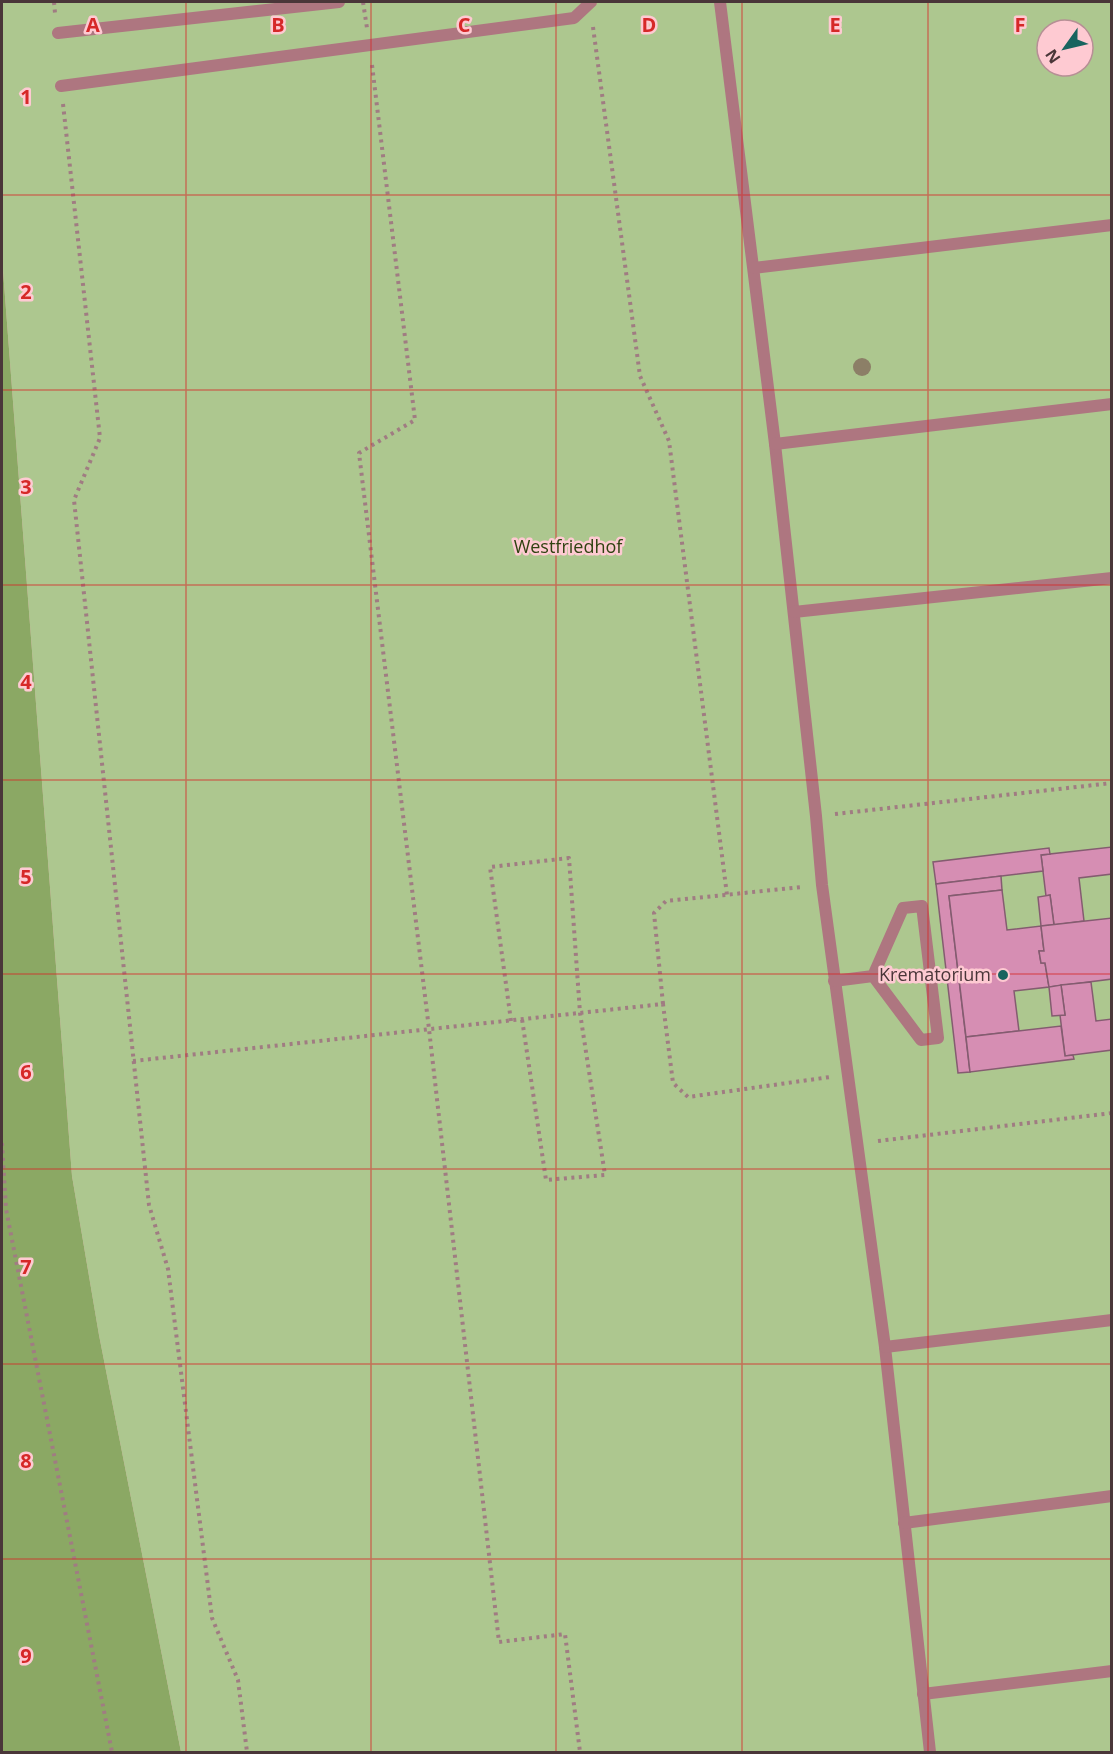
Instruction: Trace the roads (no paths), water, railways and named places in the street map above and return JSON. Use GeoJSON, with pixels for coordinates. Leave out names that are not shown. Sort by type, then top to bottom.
{"type":"FeatureCollection","features":[{"type":"Feature","properties":{"kind":"lane"},"geometry":{"type":"LineString","coordinates":[[58,33],[339,2]]}},
{"type":"Feature","properties":{"kind":"lane"},"geometry":{"type":"LineString","coordinates":[[61,86],[574,18],[590,2]]}},
{"type":"Feature","properties":{"kind":"lane"},"geometry":{"type":"LineString","coordinates":[[720,2],[794,612],[822,885],[885,1347],[930,1752]]}},
{"type":"Feature","properties":{"kind":"lane"},"geometry":{"type":"LineString","coordinates":[[754,268],[1112,225]]}},
{"type":"Feature","properties":{"kind":"lane"},"geometry":{"type":"LineString","coordinates":[[774,444],[1112,404]]}},
{"type":"Feature","properties":{"kind":"lane"},"geometry":{"type":"LineString","coordinates":[[794,612],[1112,578]]}},
{"type":"Feature","properties":{"kind":"lane"},"geometry":{"type":"LineString","coordinates":[[922,906],[938,1038],[921,1040],[873,976],[903,908],[922,906]]}},
{"type":"Feature","properties":{"kind":"lane"},"geometry":{"type":"LineString","coordinates":[[834,981],[873,976]]}},
{"type":"Feature","properties":{"kind":"lane"},"geometry":{"type":"LineString","coordinates":[[885,1347],[1112,1320]]}},
{"type":"Feature","properties":{"kind":"lane"},"geometry":{"type":"LineString","coordinates":[[904,1523],[1112,1496]]}},
{"type":"Feature","properties":{"kind":"lane"},"geometry":{"type":"LineString","coordinates":[[923,1694],[1112,1671]]}},
{"type":"Feature","properties":{"kind":"place","name":"Krematorium"},"geometry":{"type":"Point","coordinates":[1003,975]}},
{"type":"Feature","properties":{"kind":"park label","name":"Westfriedhof"},"geometry":{"type":"Point","coordinates":[568,547]}}]}
